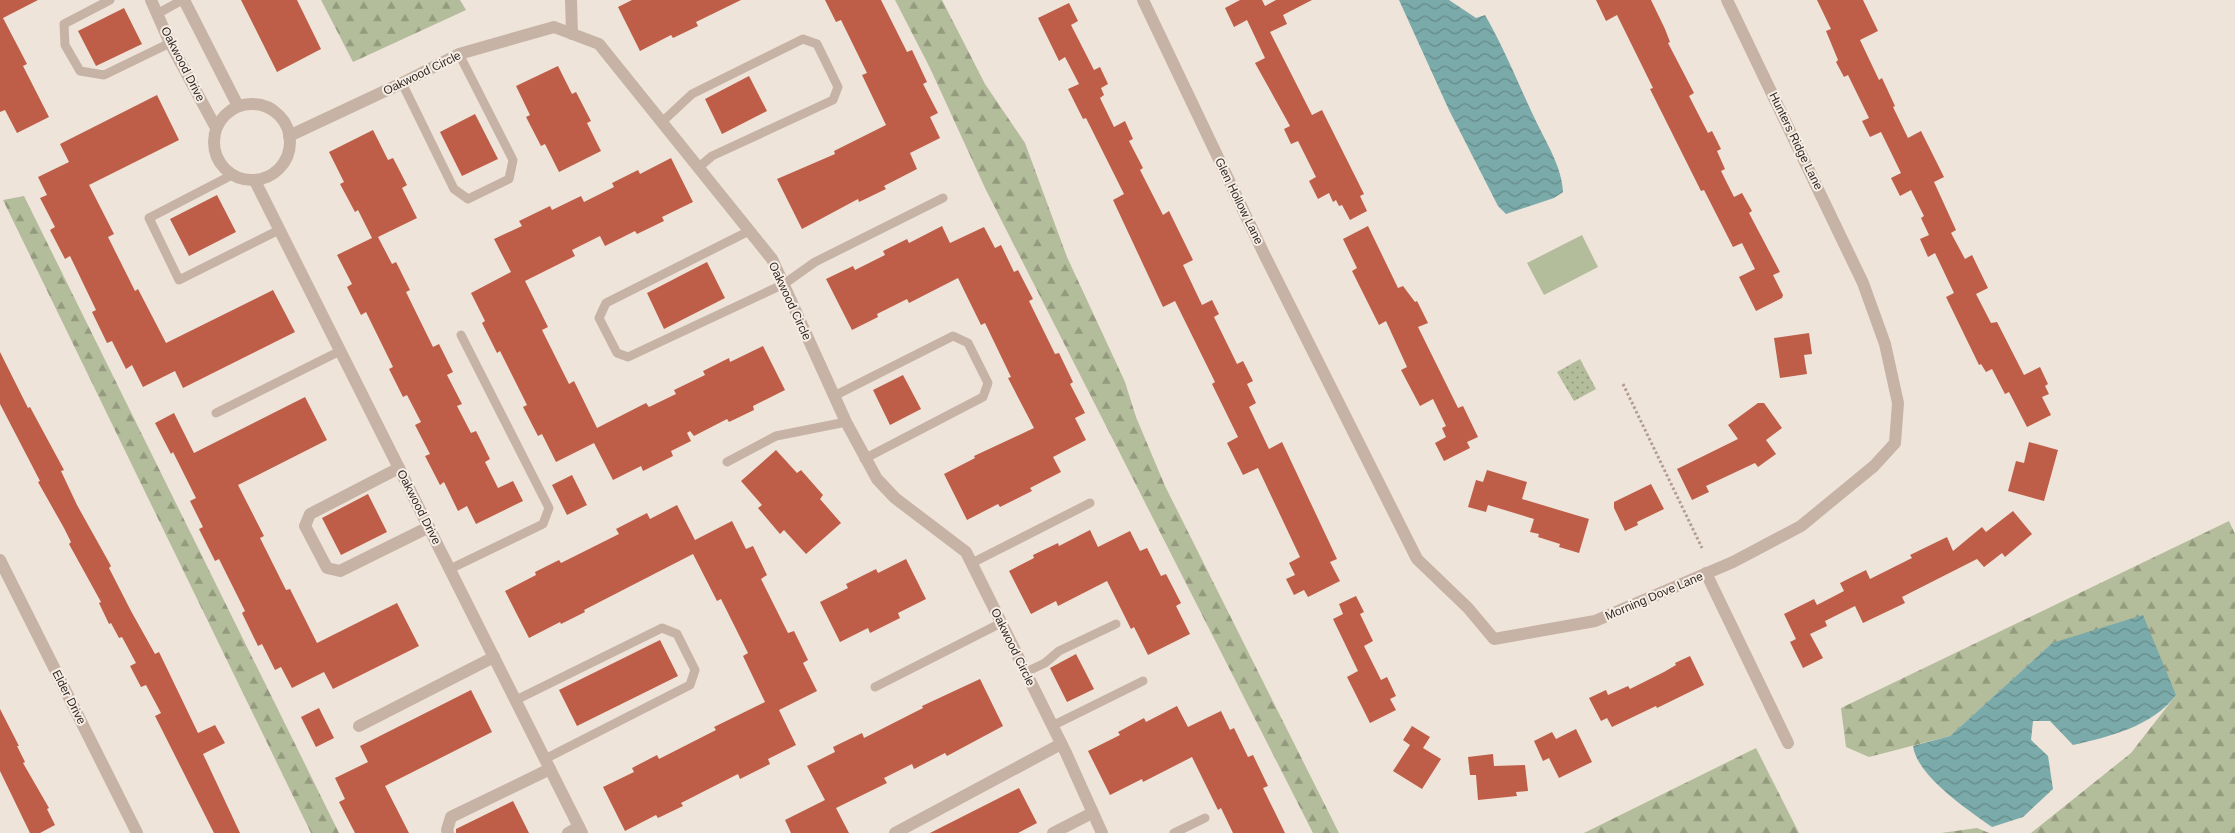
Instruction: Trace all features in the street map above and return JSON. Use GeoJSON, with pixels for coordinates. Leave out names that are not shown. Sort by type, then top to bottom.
{"type":"FeatureCollection","features":[{"type":"Feature","properties":{"kind":"street","name":"Oakwood Drive"},"geometry":{"type":"LineString","coordinates":[[151,0],[170,43],[216,128]]}},
{"type":"Feature","properties":{"kind":"street"},"geometry":{"type":"LineString","coordinates":[[183,0],[238,106]]}},
{"type":"Feature","properties":{"kind":"street"},"geometry":{"type":"LineString","coordinates":[[571,0],[572,34]]}},
{"type":"Feature","properties":{"kind":"street","name":"Glen Hollow Lane"},"geometry":{"type":"LineString","coordinates":[[1143,0],[1265,256],[1338,400]]}},
{"type":"Feature","properties":{"kind":"street","name":"Hunters Ridge Lane"},"geometry":{"type":"LineString","coordinates":[[1727,0],[1864,283]]}},
{"type":"Feature","properties":{"kind":"street","name":"Oakwood Circle"},"geometry":{"type":"LineString","coordinates":[[289,136],[459,54],[554,27],[599,44],[772,259],[846,422],[877,479],[895,498],[966,552],[1061,744],[1102,833]]}},
{"type":"Feature","properties":{"kind":"street"},"geometry":{"type":"LineString","coordinates":[[257,104],[270,108],[280,116],[287,127],[289,152],[285,163],[265,179],[255,181],[240,180],[232,176],[220,165],[215,154],[213,141],[216,128],[222,117],[238,106],[257,104]]}},
{"type":"Feature","properties":{"kind":"street","name":"Oakwood Drive"},"geometry":{"type":"LineString","coordinates":[[255,181],[516,700],[547,764],[576,831]]}},
{"type":"Feature","properties":{"kind":"street","name":"Morning Dove Lane"},"geometry":{"type":"LineString","coordinates":[[1338,400],[1417,559],[1468,608],[1494,638],[1595,621],[1733,562],[1800,526],[1874,466],[1896,443],[1898,403],[1885,344],[1864,283]]}},
{"type":"Feature","properties":{"kind":"street"},"geometry":{"type":"LineString","coordinates":[[399,468],[310,514],[305,526],[327,568],[340,571],[429,527]]}},
{"type":"Feature","properties":{"kind":"street","name":"Elder Drive"},"geometry":{"type":"LineString","coordinates":[[0,560],[137,833]]}},
{"type":"Feature","properties":{"kind":"street"},"geometry":{"type":"LineString","coordinates":[[1706,573],[1788,744]]}},
{"type":"Feature","properties":{"kind":"street"},"geometry":{"type":"LineString","coordinates":[[359,726],[494,657]]}},
{"type":"Feature","properties":{"kind":"street"},"geometry":{"type":"LineString","coordinates":[[895,833],[1061,744]]}},
{"type":"Feature","properties":{"kind":"street"},"geometry":{"type":"LineString","coordinates":[[448,833],[447,830],[451,817],[547,764]]}},
{"type":"Feature","properties":{"kind":"street"},"geometry":{"type":"LineString","coordinates":[[1053,833],[1092,813]]}},
{"type":"Feature","properties":{"kind":"lane"},"geometry":{"type":"LineString","coordinates":[[110,0],[64,24],[65,45],[80,71],[104,74],[170,43]]}},
{"type":"Feature","properties":{"kind":"lane"},"geometry":{"type":"LineString","coordinates":[[157,14],[183,0]]}},
{"type":"Feature","properties":{"kind":"lane"},"geometry":{"type":"LineString","coordinates":[[662,122],[692,94],[803,39],[817,44],[838,87],[833,100],[712,156],[698,168]]}},
{"type":"Feature","properties":{"kind":"lane"},"geometry":{"type":"LineString","coordinates":[[402,83],[454,189],[468,199],[509,179],[513,160],[459,54]]}},
{"type":"Feature","properties":{"kind":"lane"},"geometry":{"type":"LineString","coordinates":[[232,176],[149,218],[179,280],[279,230]]}},
{"type":"Feature","properties":{"kind":"lane"},"geometry":{"type":"LineString","coordinates":[[749,231],[606,303],[598,318],[617,353],[628,357],[784,284],[815,262],[943,198]]}},
{"type":"Feature","properties":{"kind":"lane"},"geometry":{"type":"LineString","coordinates":[[450,570],[543,524],[549,508],[461,335]]}},
{"type":"Feature","properties":{"kind":"lane"},"geometry":{"type":"LineString","coordinates":[[834,396],[952,336],[968,343],[988,383],[983,397],[864,458]]}},
{"type":"Feature","properties":{"kind":"lane"},"geometry":{"type":"LineString","coordinates":[[216,413],[340,351]]}},
{"type":"Feature","properties":{"kind":"lane"},"geometry":{"type":"LineString","coordinates":[[727,462],[776,436],[846,422]]}},
{"type":"Feature","properties":{"kind":"lane"},"geometry":{"type":"LineString","coordinates":[[972,563],[1090,503]]}},
{"type":"Feature","properties":{"kind":"lane"},"geometry":{"type":"LineString","coordinates":[[874,687],[1001,623]]}},
{"type":"Feature","properties":{"kind":"lane"},"geometry":{"type":"LineString","coordinates":[[1026,672],[1045,663],[1059,651],[1116,624]]}},
{"type":"Feature","properties":{"kind":"lane"},"geometry":{"type":"LineString","coordinates":[[516,700],[662,628],[677,634],[695,670],[690,685],[547,764]]}},
{"type":"Feature","properties":{"kind":"lane"},"geometry":{"type":"LineString","coordinates":[[1052,726],[1143,681]]}},
{"type":"Feature","properties":{"kind":"lane"},"geometry":{"type":"LineString","coordinates":[[1174,833],[1205,818]]}},
{"type":"Feature","properties":{"kind":"path"},"geometry":{"type":"LineString","coordinates":[[1623,384],[1702,548]]}},
{"type":"Feature","properties":{"kind":"green space"},"geometry":{"type":"Polygon","coordinates":[[[321,0],[460,0],[466,10],[353,62],[321,0]]]}},
{"type":"Feature","properties":{"kind":"green space"},"geometry":{"type":"Polygon","coordinates":[[[895,0],[942,0],[985,84],[1025,143],[1067,257],[1125,382],[1136,417],[1165,486],[1339,833],[1313,833],[985,188],[930,68],[895,0]]]}},
{"type":"Feature","properties":{"kind":"green space"},"geometry":{"type":"Polygon","coordinates":[[[24,196],[339,833],[311,833],[3,200],[24,196]]]}},
{"type":"Feature","properties":{"kind":"green space"},"geometry":{"type":"Polygon","coordinates":[[[1582,235],[1598,267],[1544,295],[1527,263],[1582,235]]]}},
{"type":"Feature","properties":{"kind":"green space"},"geometry":{"type":"Polygon","coordinates":[[[1580,359],[1596,389],[1574,401],[1557,372],[1580,359]]]}},
{"type":"Feature","properties":{"kind":"green space"},"geometry":{"type":"Polygon","coordinates":[[[2229,521],[2235,534],[2235,833],[2031,833],[2131,753],[2176,695],[2052,643],[1950,736],[1869,757],[1846,747],[1841,708],[2229,521]]]}},
{"type":"Feature","properties":{"kind":"green space"},"geometry":{"type":"Polygon","coordinates":[[[1756,748],[1799,833],[1584,833],[1756,748]]]}},
{"type":"Feature","properties":{"kind":"green space"},"geometry":{"type":"Polygon","coordinates":[[[1977,828],[1989,833],[1941,833],[1977,828]]]}},
{"type":"Feature","properties":{"kind":"water"},"geometry":{"type":"Polygon","coordinates":[[[1399,0],[1449,0],[1476,18],[1485,15],[1505,53],[1552,154],[1560,173],[1563,192],[1554,198],[1506,214],[1498,206],[1449,110],[1399,0]]]}},
{"type":"Feature","properties":{"kind":"water"},"geometry":{"type":"Polygon","coordinates":[[[2143,615],[2176,695],[2155,715],[2129,729],[2073,745],[2050,721],[2033,721],[2031,740],[2048,756],[2053,789],[2023,817],[1992,827],[1945,791],[1924,769],[1913,746],[1950,736],[2052,643],[2143,615]]]}},
{"type":"Feature","properties":{"kind":"building"},"geometry":{"type":"Polygon","coordinates":[[[0,0],[38,0],[3,18],[27,64],[23,66],[49,117],[17,133],[5,110],[0,112],[0,0]]]}},
{"type":"Feature","properties":{"kind":"building"},"geometry":{"type":"Polygon","coordinates":[[[241,0],[297,0],[321,49],[277,72],[241,0]]]}},
{"type":"Feature","properties":{"kind":"building"},"geometry":{"type":"Polygon","coordinates":[[[632,0],[741,0],[696,22],[698,26],[673,38],[671,35],[640,51],[618,7],[632,0]]]}},
{"type":"Feature","properties":{"kind":"building"},"geometry":{"type":"Polygon","coordinates":[[[825,0],[881,0],[907,52],[912,50],[927,82],[923,84],[938,113],[930,117],[940,138],[910,153],[917,169],[884,186],[886,189],[859,202],[858,199],[802,229],[777,179],[835,154],[834,151],[886,125],[862,75],[867,73],[841,20],[836,22],[825,0]]]}},
{"type":"Feature","properties":{"kind":"building"},"geometry":{"type":"Polygon","coordinates":[[[1240,0],[1262,0],[1265,6],[1276,0],[1312,0],[1283,15],[1287,24],[1270,32],[1312,115],[1322,110],[1364,194],[1360,196],[1367,211],[1350,220],[1342,205],[1339,206],[1336,200],[1333,202],[1329,193],[1318,199],[1309,181],[1316,177],[1298,141],[1291,144],[1284,129],[1290,126],[1255,63],[1265,58],[1247,20],[1234,27],[1225,8],[1240,0]]]}},
{"type":"Feature","properties":{"kind":"building"},"geometry":{"type":"Polygon","coordinates":[[[1596,0],[1651,0],[1665,29],[1670,42],[1668,43],[1694,93],[1689,96],[1708,133],[1712,131],[1721,149],[1717,151],[1725,169],[1721,171],[1734,197],[1742,193],[1752,211],[1749,213],[1780,272],[1773,275],[1783,295],[1782,298],[1756,311],[1739,277],[1755,269],[1742,243],[1733,247],[1704,190],[1701,191],[1650,89],[1653,88],[1617,15],[1606,21],[1596,0]]]}},
{"type":"Feature","properties":{"kind":"building"},"geometry":{"type":"Polygon","coordinates":[[[1817,0],[1863,0],[1878,31],[1860,40],[1879,80],[1882,78],[1908,138],[1921,131],[1944,177],[1934,182],[1956,230],[1951,233],[1965,259],[1972,255],[1988,288],[1976,294],[1991,323],[1997,322],[2024,375],[2040,367],[2048,384],[2045,386],[2049,394],[2042,397],[2051,415],[2027,427],[2009,392],[2005,394],[1992,369],[1986,372],[1981,364],[1979,365],[1946,297],[1954,293],[1935,253],[1928,257],[1920,239],[1929,235],[1921,218],[1924,216],[1911,190],[1900,196],[1891,178],[1901,173],[1881,132],[1870,137],[1862,121],[1869,118],[1848,75],[1844,77],[1836,62],[1838,60],[1826,31],[1831,29],[1817,0]]]}},
{"type":"Feature","properties":{"kind":"building"},"geometry":{"type":"Polygon","coordinates":[[[1069,3],[1078,21],[1071,25],[1094,70],[1100,67],[1108,84],[1101,88],[1104,95],[1100,98],[1114,127],[1125,121],[1133,139],[1129,141],[1143,168],[1140,170],[1163,215],[1169,211],[1193,260],[1183,265],[1202,305],[1212,300],[1219,314],[1214,317],[1237,364],[1243,361],[1253,381],[1247,384],[1256,403],[1249,407],[1269,449],[1282,442],[1337,559],[1330,562],[1340,581],[1308,597],[1304,590],[1294,595],[1286,579],[1295,575],[1289,563],[1300,557],[1258,468],[1243,475],[1227,443],[1238,437],[1212,384],[1215,382],[1175,301],[1163,307],[1113,200],[1124,194],[1086,118],[1083,119],[1068,89],[1079,84],[1065,57],[1059,61],[1038,18],[1069,3]]]}},
{"type":"Feature","properties":{"kind":"building"},"geometry":{"type":"Polygon","coordinates":[[[124,8],[142,44],[96,66],[78,31],[124,8]]]}},
{"type":"Feature","properties":{"kind":"building"},"geometry":{"type":"Polygon","coordinates":[[[558,66],[572,94],[576,92],[591,121],[587,123],[601,151],[559,172],[545,144],[541,146],[526,117],[530,115],[516,86],[558,66]]]}},
{"type":"Feature","properties":{"kind":"building"},"geometry":{"type":"Polygon","coordinates":[[[749,76],[767,111],[722,134],[705,99],[749,76]]]}},
{"type":"Feature","properties":{"kind":"building"},"geometry":{"type":"Polygon","coordinates":[[[157,95],[179,140],[89,185],[114,234],[108,237],[135,291],[138,289],[166,343],[273,290],[295,332],[183,388],[175,371],[143,387],[132,365],[126,369],[112,341],[107,343],[92,312],[96,310],[70,256],[65,259],[50,230],[55,227],[40,198],[47,195],[38,177],[69,162],[60,144],[157,95]]]}},
{"type":"Feature","properties":{"kind":"building"},"geometry":{"type":"Polygon","coordinates":[[[475,114],[498,159],[462,176],[440,132],[475,114]]]}},
{"type":"Feature","properties":{"kind":"building"},"geometry":{"type":"Polygon","coordinates":[[[373,130],[388,160],[393,158],[407,185],[402,188],[417,218],[378,237],[392,264],[396,262],[410,290],[406,292],[433,347],[439,344],[453,372],[447,375],[462,404],[457,406],[471,433],[476,431],[490,459],[485,462],[498,488],[513,481],[523,501],[476,524],[467,506],[458,511],[444,482],[440,485],[425,456],[430,454],[415,425],[421,422],[407,395],[403,397],[389,369],[393,367],[366,312],[361,315],[347,287],[352,284],[337,255],[372,238],[358,210],[355,212],[340,184],[344,182],[329,152],[373,130]]]}},
{"type":"Feature","properties":{"kind":"building"},"geometry":{"type":"Polygon","coordinates":[[[671,158],[693,202],[662,217],[664,221],[637,234],[635,231],[605,246],[600,236],[572,250],[575,256],[525,281],[548,327],[542,330],[569,384],[574,381],[597,428],[646,403],[649,407],[676,394],[674,390],[705,375],[703,371],[729,358],[730,362],[763,346],[785,390],[753,406],[754,410],[729,422],[727,419],[694,436],[690,431],[687,433],[691,441],[671,451],[673,456],[643,471],[641,466],[613,480],[594,443],[556,462],[542,434],[538,436],[523,407],[527,405],[500,351],[497,353],[482,323],[485,321],[471,293],[511,272],[494,239],[522,226],[519,221],[550,206],[552,210],[581,196],[584,202],[614,187],[612,183],[638,170],[640,174],[671,158]]]}},
{"type":"Feature","properties":{"kind":"building"},"geometry":{"type":"Polygon","coordinates":[[[217,195],[236,232],[189,256],[170,219],[217,195]]]}},
{"type":"Feature","properties":{"kind":"building"},"geometry":{"type":"Polygon","coordinates":[[[942,226],[950,243],[984,227],[995,248],[1001,245],[1014,272],[1018,270],[1033,299],[1029,301],[1055,354],[1059,353],[1073,382],[1070,384],[1085,413],[1075,418],[1086,440],[1053,457],[1061,472],[1030,488],[1032,491],[1000,507],[998,504],[967,520],[944,474],[975,458],[974,456],[1034,428],[1008,378],[1011,377],[985,323],[981,325],[958,278],[909,303],[907,299],[877,314],[878,317],[852,330],[826,279],[853,266],[855,270],[885,255],[883,251],[907,239],[909,243],[942,226]]]}},
{"type":"Feature","properties":{"kind":"building"},"geometry":{"type":"Polygon","coordinates":[[[1368,226],[1398,288],[1403,286],[1415,302],[1417,301],[1428,323],[1418,327],[1458,408],[1463,406],[1478,437],[1467,442],[1470,448],[1444,461],[1435,443],[1446,437],[1442,428],[1446,426],[1433,399],[1420,406],[1401,370],[1407,367],[1386,321],[1379,325],[1352,271],[1357,268],[1343,239],[1368,226]]]}},
{"type":"Feature","properties":{"kind":"building"},"geometry":{"type":"Polygon","coordinates":[[[707,262],[725,298],[664,329],[647,293],[707,262]]]}},
{"type":"Feature","properties":{"kind":"building"},"geometry":{"type":"Polygon","coordinates":[[[1809,333],[1812,354],[1804,355],[1807,374],[1780,378],[1774,338],[1809,333]]]}},
{"type":"Feature","properties":{"kind":"building"},"geometry":{"type":"Polygon","coordinates":[[[0,352],[28,408],[30,407],[64,470],[61,471],[77,505],[111,566],[109,568],[131,611],[155,654],[159,652],[198,733],[215,725],[225,743],[203,754],[240,833],[214,833],[155,716],[161,713],[146,685],[141,687],[130,666],[136,663],[122,637],[119,638],[111,623],[109,624],[99,603],[101,602],[69,544],[71,542],[64,528],[38,482],[40,481],[0,404],[0,352]]]}},
{"type":"Feature","properties":{"kind":"building"},"geometry":{"type":"Polygon","coordinates":[[[903,375],[921,409],[890,425],[873,390],[903,375]]]}},
{"type":"Feature","properties":{"kind":"building"},"geometry":{"type":"Polygon","coordinates":[[[305,397],[327,440],[238,485],[264,536],[260,538],[286,590],[290,589],[317,643],[397,603],[419,646],[333,689],[324,672],[292,688],[281,667],[275,670],[262,644],[258,646],[242,613],[245,611],[219,559],[215,561],[199,529],[203,527],[190,501],[196,498],[173,452],[171,454],[155,423],[174,413],[194,453],[305,397]]]}},
{"type":"Feature","properties":{"kind":"building"},"geometry":{"type":"Polygon","coordinates":[[[1758,403],[1764,403],[1782,428],[1766,440],[1776,454],[1758,467],[1755,463],[1706,486],[1709,492],[1692,500],[1677,469],[1738,439],[1728,425],[1758,403]]]}},
{"type":"Feature","properties":{"kind":"building"},"geometry":{"type":"Polygon","coordinates":[[[2029,442],[2058,450],[2044,501],[2008,491],[2016,461],[2024,463],[2029,442]]]}},
{"type":"Feature","properties":{"kind":"building"},"geometry":{"type":"Polygon","coordinates":[[[776,450],[797,473],[801,470],[823,495],[820,499],[841,523],[806,554],[784,530],[780,534],[758,508],[762,505],[741,481],[776,450]]]}},
{"type":"Feature","properties":{"kind":"building"},"geometry":{"type":"Polygon","coordinates":[[[1487,470],[1527,482],[1522,499],[1589,519],[1579,553],[1559,547],[1560,544],[1538,537],[1539,534],[1530,532],[1534,519],[1488,505],[1486,512],[1468,507],[1476,480],[1483,482],[1487,470]]]}},
{"type":"Feature","properties":{"kind":"building"},"geometry":{"type":"Polygon","coordinates":[[[572,475],[587,505],[567,515],[552,485],[572,475]]]}},
{"type":"Feature","properties":{"kind":"building"},"geometry":{"type":"Polygon","coordinates":[[[1651,484],[1664,509],[1637,522],[1638,525],[1625,531],[1614,508],[1614,502],[1651,484]]]}},
{"type":"Feature","properties":{"kind":"building"},"geometry":{"type":"Polygon","coordinates":[[[368,494],[387,532],[341,555],[322,518],[368,494]]]}},
{"type":"Feature","properties":{"kind":"building"},"geometry":{"type":"Polygon","coordinates":[[[677,505],[695,540],[732,521],[746,549],[753,546],[767,575],[761,579],[788,633],[794,631],[808,660],[803,663],[817,691],[779,710],[796,745],[768,759],[770,764],[740,779],[738,774],[681,803],[683,806],[658,818],[656,815],[625,831],[603,787],[634,772],[632,768],[657,755],[659,759],[716,730],[714,727],[765,702],[743,656],[748,653],[721,599],[717,601],[693,554],[584,610],[585,612],[529,638],[505,591],[536,575],[535,572],[559,560],[561,563],[619,534],[616,529],[647,513],[650,519],[677,505]]]}},
{"type":"Feature","properties":{"kind":"building"},"geometry":{"type":"Polygon","coordinates":[[[2013,511],[2032,534],[2005,557],[2002,553],[1984,567],[1977,559],[1902,597],[1905,603],[1863,623],[1855,606],[1825,621],[1827,626],[1810,634],[1823,658],[1803,668],[1790,642],[1796,639],[1784,614],[1814,599],[1817,605],[1844,591],[1840,583],[1866,570],[1870,579],[1912,558],[1910,555],[1947,537],[1953,551],[1982,527],[1986,532],[2013,511]]]}},
{"type":"Feature","properties":{"kind":"building"},"geometry":{"type":"Polygon","coordinates":[[[1090,530],[1098,547],[1130,531],[1140,551],[1147,548],[1161,576],[1166,574],[1181,603],[1176,606],[1190,634],[1148,655],[1134,627],[1131,629],[1107,581],[1058,606],[1056,601],[1031,614],[1009,571],[1034,558],[1033,555],[1058,543],[1059,546],[1090,530]]]}},
{"type":"Feature","properties":{"kind":"building"},"geometry":{"type":"Polygon","coordinates":[[[906,559],[926,599],[898,613],[900,618],[870,633],[868,628],[840,642],[820,602],[848,588],[846,584],[876,569],[878,573],[906,559]]]}},
{"type":"Feature","properties":{"kind":"building"},"geometry":{"type":"Polygon","coordinates":[[[1356,596],[1364,612],[1360,614],[1373,641],[1364,646],[1381,680],[1387,677],[1396,696],[1390,699],[1396,710],[1370,723],[1347,677],[1358,671],[1333,619],[1343,614],[1339,604],[1356,596]]]}},
{"type":"Feature","properties":{"kind":"building"},"geometry":{"type":"Polygon","coordinates":[[[660,640],[678,676],[577,726],[559,690],[660,640]]]}},
{"type":"Feature","properties":{"kind":"building"},"geometry":{"type":"Polygon","coordinates":[[[1076,654],[1094,689],[1067,702],[1050,668],[1076,654]]]}},
{"type":"Feature","properties":{"kind":"building"},"geometry":{"type":"Polygon","coordinates":[[[1690,656],[1704,685],[1612,727],[1607,718],[1601,721],[1589,698],[1606,690],[1608,695],[1628,686],[1630,689],[1690,656]]]}},
{"type":"Feature","properties":{"kind":"building"},"geometry":{"type":"Polygon","coordinates":[[[980,679],[1003,726],[947,756],[945,753],[914,769],[912,764],[884,778],[887,783],[836,808],[849,833],[791,833],[785,820],[825,800],[807,766],[835,752],[833,747],[862,733],[864,738],[923,708],[922,706],[980,679]]]}},
{"type":"Feature","properties":{"kind":"building"},"geometry":{"type":"Polygon","coordinates":[[[471,690],[492,732],[385,786],[409,833],[355,833],[339,802],[345,799],[335,778],[368,762],[360,746],[471,690]]]}},
{"type":"Feature","properties":{"kind":"building"},"geometry":{"type":"Polygon","coordinates":[[[1177,706],[1188,727],[1221,711],[1230,730],[1234,728],[1248,757],[1253,755],[1268,786],[1263,788],[1285,833],[1233,833],[1221,808],[1218,810],[1192,757],[1143,782],[1142,779],[1110,795],[1088,751],[1120,735],[1118,732],[1144,718],[1146,722],[1177,706]]]}},
{"type":"Feature","properties":{"kind":"building"},"geometry":{"type":"Polygon","coordinates":[[[319,708],[334,738],[316,747],[301,717],[319,708]]]}},
{"type":"Feature","properties":{"kind":"building"},"geometry":{"type":"Polygon","coordinates":[[[0,709],[19,746],[17,746],[25,762],[23,763],[49,808],[47,809],[55,825],[40,833],[30,833],[0,771],[0,709]]]}},
{"type":"Feature","properties":{"kind":"building"},"geometry":{"type":"Polygon","coordinates":[[[1412,726],[1430,737],[1423,748],[1441,759],[1422,789],[1393,771],[1410,745],[1403,740],[1412,726]]]}},
{"type":"Feature","properties":{"kind":"building"},"geometry":{"type":"Polygon","coordinates":[[[1576,729],[1592,762],[1559,778],[1549,758],[1543,761],[1534,741],[1552,732],[1556,739],[1576,729]]]}},
{"type":"Feature","properties":{"kind":"building"},"geometry":{"type":"Polygon","coordinates":[[[1493,754],[1494,766],[1525,765],[1528,791],[1516,792],[1517,796],[1478,800],[1476,775],[1470,775],[1468,757],[1493,754]]]}},
{"type":"Feature","properties":{"kind":"building"},"geometry":{"type":"Polygon","coordinates":[[[1019,788],[1037,823],[1018,833],[930,833],[1019,788]]]}},
{"type":"Feature","properties":{"kind":"building"},"geometry":{"type":"Polygon","coordinates":[[[513,801],[529,833],[456,833],[456,829],[513,801]]]}}]}
